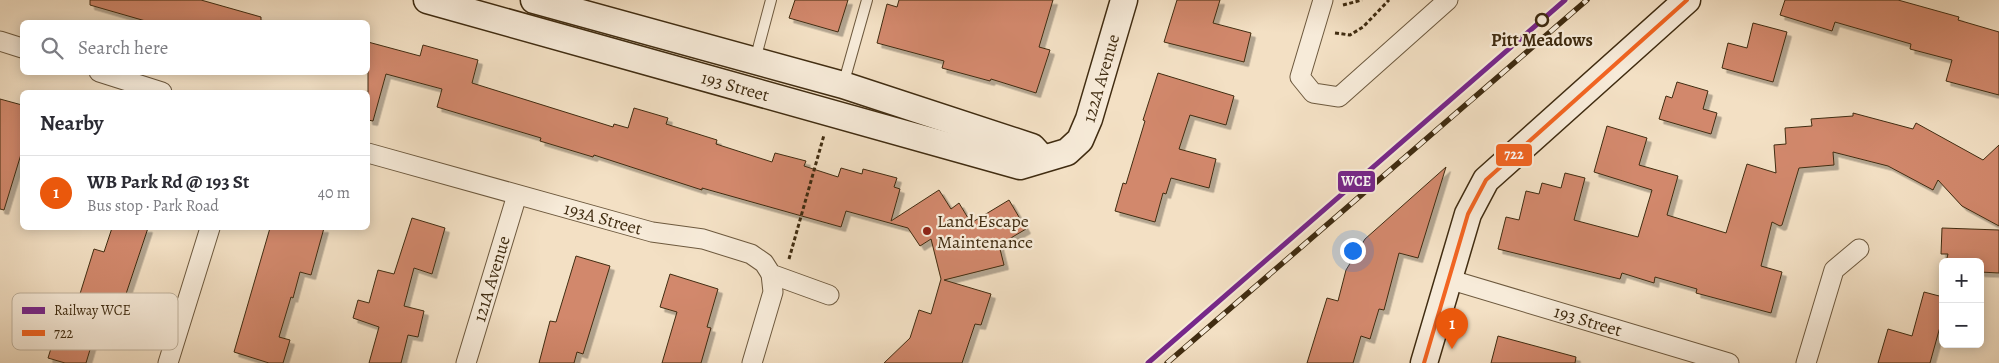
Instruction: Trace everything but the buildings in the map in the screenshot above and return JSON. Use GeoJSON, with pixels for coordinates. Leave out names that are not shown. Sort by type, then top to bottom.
{"type":"FeatureCollection","features":[{"type":"Feature","properties":{"kind":"street","name":"193 Street"},"geometry":{"type":"LineString","coordinates":[[427,0],[1020,166],[1067,152]]}},
{"type":"Feature","properties":{"kind":"street","name":"193 Street"},"geometry":{"type":"LineString","coordinates":[[534,0],[843,86],[1032,147],[1042,158]]}},
{"type":"Feature","properties":{"kind":"street","name":"122A Avenue"},"geometry":{"type":"LineString","coordinates":[[1067,152],[1080,140],[1089,119],[1124,0]]}},
{"type":"Feature","properties":{"kind":"street"},"geometry":{"type":"LineString","coordinates":[[1323,0],[1300,77],[1313,94],[1340,97],[1448,0]]}},
{"type":"Feature","properties":{"kind":"street"},"geometry":{"type":"LineString","coordinates":[[1424,363],[1468,214],[1486,180],[1687,0]]}},
{"type":"Feature","properties":{"kind":"street"},"geometry":{"type":"LineString","coordinates":[[0,41],[20,47]]}},
{"type":"Feature","properties":{"kind":"street"},"geometry":{"type":"LineString","coordinates":[[108,75],[156,90]]}},
{"type":"Feature","properties":{"kind":"street","name":"193A Street"},"geometry":{"type":"LineString","coordinates":[[370,154],[652,232],[702,239],[751,254],[778,276],[829,295]]}},
{"type":"Feature","properties":{"kind":"street","name":"121A Avenue"},"geometry":{"type":"LineString","coordinates":[[466,363],[517,195]]}},
{"type":"Feature","properties":{"kind":"street"},"geometry":{"type":"LineString","coordinates":[[178,331],[209,230]]}},
{"type":"Feature","properties":{"kind":"street"},"geometry":{"type":"LineString","coordinates":[[1806,363],[1834,270],[1859,249]]}},
{"type":"Feature","properties":{"kind":"street"},"geometry":{"type":"LineString","coordinates":[[752,363],[778,276]]}},
{"type":"Feature","properties":{"kind":"street","name":"193 Street"},"geometry":{"type":"LineString","coordinates":[[1448,279],[1729,363]]}},
{"type":"Feature","properties":{"kind":"street"},"geometry":{"type":"LineString","coordinates":[[168,363],[172,350]]}},
{"type":"Feature","properties":{"kind":"lane"},"geometry":{"type":"LineString","coordinates":[[754,61],[772,0]]}},
{"type":"Feature","properties":{"kind":"lane"},"geometry":{"type":"LineString","coordinates":[[843,86],[867,0]]}},
{"type":"Feature","properties":{"kind":"path"},"geometry":{"type":"LineString","coordinates":[[1341,6],[1362,0]]}},
{"type":"Feature","properties":{"kind":"path"},"geometry":{"type":"LineString","coordinates":[[1315,27],[1350,35],[1362,28],[1389,0]]}},
{"type":"Feature","properties":{"kind":"path"},"geometry":{"type":"LineString","coordinates":[[778,276],[830,113]]}},
{"type":"Feature","properties":{"kind":"railway"},"geometry":{"type":"LineString","coordinates":[[1167,363],[1587,0]]}},
{"type":"Feature","properties":{"kind":"rail line","name":"WCE"},"geometry":{"type":"LineString","coordinates":[[1148,363],[1565,0]]}},
{"type":"Feature","properties":{"kind":"transit line","name":"722"},"geometry":{"type":"LineString","coordinates":[[1424,363],[1468,214],[1486,180],[1687,0]]}},
{"type":"Feature","properties":{"kind":"place","name":"Pitt Meadows"},"geometry":{"type":"Point","coordinates":[1542,20]}},
{"type":"Feature","properties":{"kind":"place","name":"Land Escape Maintenance"},"geometry":{"type":"Point","coordinates":[927,231]}},
{"type":"Feature","properties":{"kind":"place","name":"WB Park Rd @ 193 St"},"geometry":{"type":"Point","coordinates":[1452,349]}}]}
